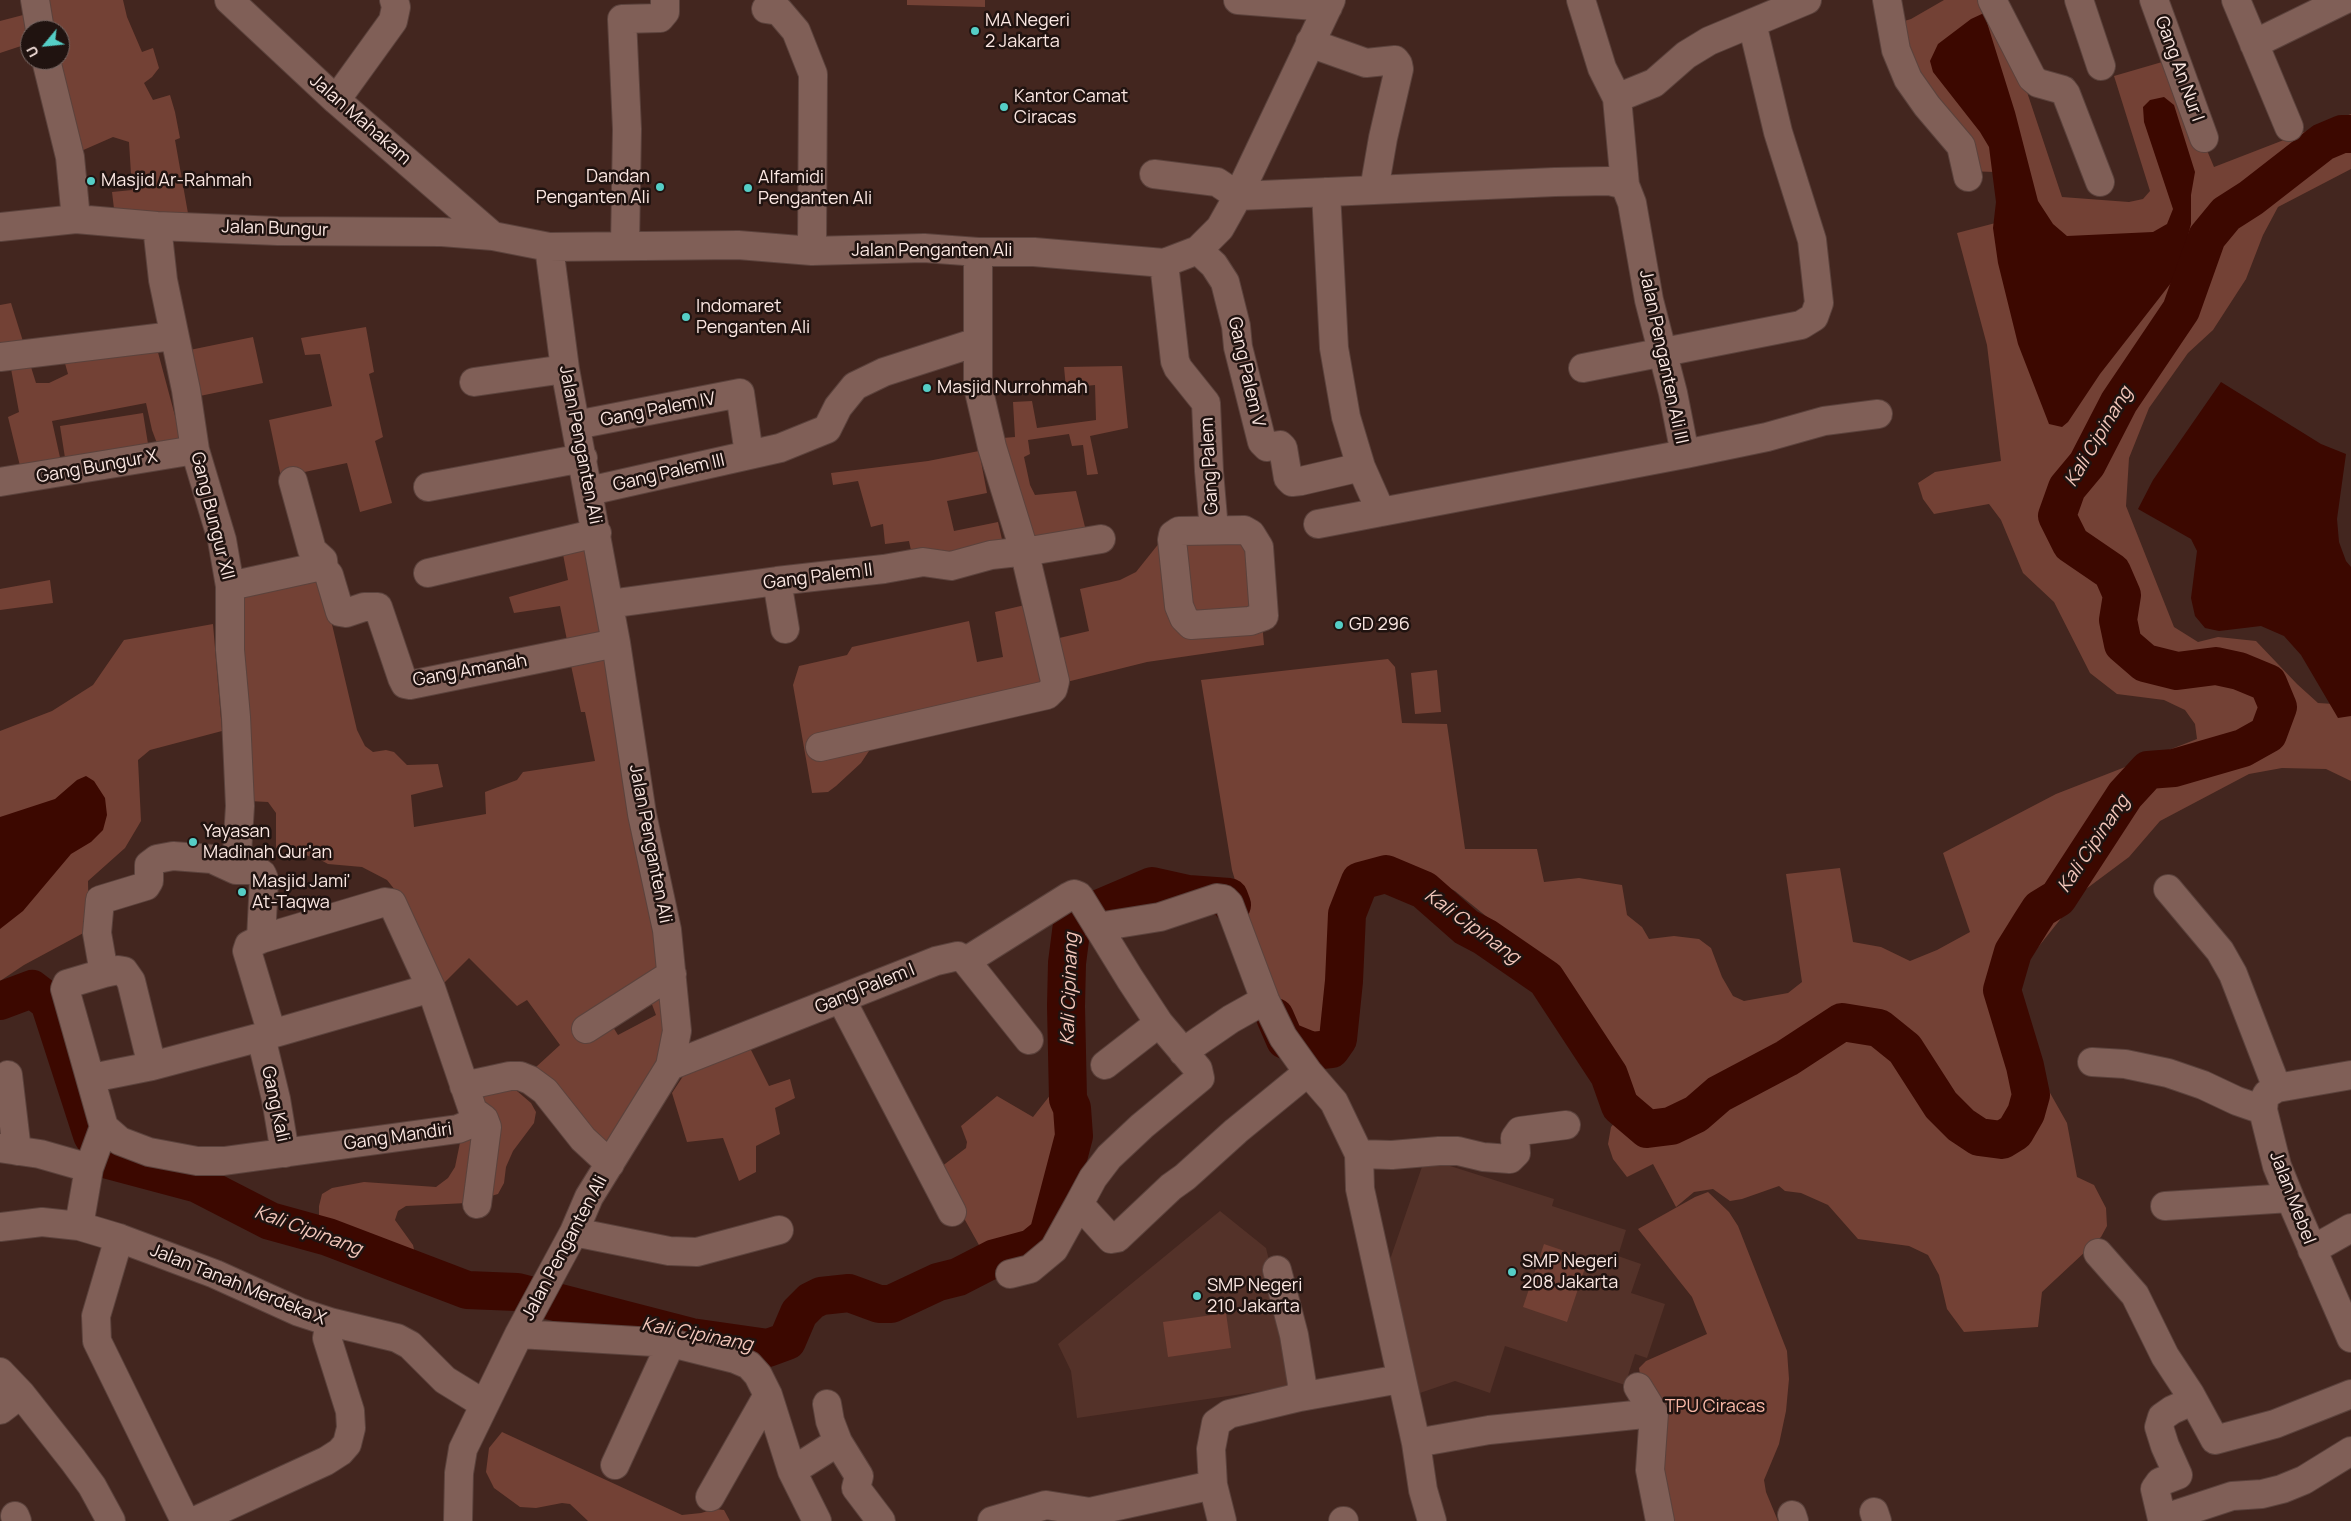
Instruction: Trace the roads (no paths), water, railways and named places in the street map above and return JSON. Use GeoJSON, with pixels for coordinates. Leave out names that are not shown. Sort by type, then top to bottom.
{"type":"FeatureCollection","features":[{"type":"Feature","properties":{"kind":"street"},"geometry":{"type":"LineString","coordinates":[[35,0],[38,20]]}},
{"type":"Feature","properties":{"kind":"street","name":"Jalan Mahakam"},"geometry":{"type":"LineString","coordinates":[[229,0],[336,100],[493,236]]}},
{"type":"Feature","properties":{"kind":"street"},"geometry":{"type":"LineString","coordinates":[[336,100],[393,21],[396,7],[394,0]]}},
{"type":"Feature","properties":{"kind":"street"},"geometry":{"type":"LineString","coordinates":[[626,246],[626,119],[621,10],[660,18],[665,12],[665,0]]}},
{"type":"Feature","properties":{"kind":"street"},"geometry":{"type":"LineString","coordinates":[[1238,0],[1330,4]]}},
{"type":"Feature","properties":{"kind":"street","name":"Jalan Penganten Ali III"},"geometry":{"type":"LineString","coordinates":[[1581,0],[1602,68],[1618,98],[1625,185],[1632,203],[1649,300],[1664,353],[1684,454],[1767,437],[1824,422],[1878,414]]}},
{"type":"Feature","properties":{"kind":"street"},"geometry":{"type":"LineString","coordinates":[[1618,98],[1654,82],[1686,55],[1709,41],[1807,0]]}},
{"type":"Feature","properties":{"kind":"street"},"geometry":{"type":"LineString","coordinates":[[1887,0],[1896,50],[1908,78],[1927,106],[1961,146],[1968,177]]}},
{"type":"Feature","properties":{"kind":"street"},"geometry":{"type":"LineString","coordinates":[[1992,0],[2032,78],[2038,83],[2063,90],[2066,94],[2100,182]]}},
{"type":"Feature","properties":{"kind":"street"},"geometry":{"type":"LineString","coordinates":[[2079,0],[2101,66]]}},
{"type":"Feature","properties":{"kind":"street","name":"Gang An Nur I"},"geometry":{"type":"LineString","coordinates":[[2154,0],[2204,138]]}},
{"type":"Feature","properties":{"kind":"street"},"geometry":{"type":"LineString","coordinates":[[2236,0],[2289,127]]}},
{"type":"Feature","properties":{"kind":"street"},"geometry":{"type":"LineString","coordinates":[[2254,44],[2345,0],[2351,10]]}},
{"type":"Feature","properties":{"kind":"street","name":"Jalan Penganten Ali"},"geometry":{"type":"LineString","coordinates":[[458,1521],[459,1473],[463,1449],[484,1404],[574,1232],[589,1197],[670,1066],[677,1031],[667,930],[642,814],[616,643],[566,369],[549,247],[738,246],[812,252],[924,248],[978,252],[1034,252],[1164,263],[1198,250],[1220,228],[1238,196],[1310,42],[1330,4]]}},
{"type":"Feature","properties":{"kind":"street"},"geometry":{"type":"LineString","coordinates":[[766,9],[779,12],[796,31],[813,74],[812,252]]}},
{"type":"Feature","properties":{"kind":"street"},"geometry":{"type":"LineString","coordinates":[[1583,368],[1801,325],[1814,317],[1819,303],[1812,240],[1778,132],[1752,23]]}},
{"type":"Feature","properties":{"kind":"street"},"geometry":{"type":"LineString","coordinates":[[1310,42],[1366,63],[1395,60],[1398,64],[1400,69],[1374,190]]}},
{"type":"Feature","properties":{"kind":"street"},"geometry":{"type":"LineString","coordinates":[[48,70],[70,157],[76,219]]}},
{"type":"Feature","properties":{"kind":"street"},"geometry":{"type":"LineString","coordinates":[[1154,174],[1217,182],[1238,196],[1609,181],[1625,185]]}},
{"type":"Feature","properties":{"kind":"street"},"geometry":{"type":"LineString","coordinates":[[1326,192],[1334,348],[1346,417],[1361,467],[1381,512]]}},
{"type":"Feature","properties":{"kind":"street","name":"Jalan Bungur"},"geometry":{"type":"LineString","coordinates":[[0,227],[76,219],[157,226],[278,231],[442,232],[493,236],[549,247]]}},
{"type":"Feature","properties":{"kind":"street","name":"Gang Bungur XII"},"geometry":{"type":"LineString","coordinates":[[157,226],[161,271],[173,336],[186,390],[195,450],[222,540],[230,586],[230,650],[236,717],[240,806],[236,870]]}},
{"type":"Feature","properties":{"kind":"street","name":"Gang Palem V"},"geometry":{"type":"LineString","coordinates":[[1198,250],[1214,265],[1225,282],[1236,326],[1238,347],[1262,442],[1267,447],[1282,446],[1288,478],[1292,482],[1301,481],[1361,467]]}},
{"type":"Feature","properties":{"kind":"street"},"geometry":{"type":"LineString","coordinates":[[820,747],[1047,695],[1053,689],[1055,681],[1024,550],[992,447],[978,387],[976,342],[978,252]]}},
{"type":"Feature","properties":{"kind":"street","name":"Gang Palem"},"geometry":{"type":"LineString","coordinates":[[1164,263],[1175,361],[1178,368],[1206,404],[1208,471],[1214,530]]}},
{"type":"Feature","properties":{"kind":"street"},"geometry":{"type":"LineString","coordinates":[[0,357],[173,336]]}},
{"type":"Feature","properties":{"kind":"street","name":"Gang Palem III"},"geometry":{"type":"LineString","coordinates":[[589,491],[780,448],[827,429],[838,407],[855,386],[884,372],[976,342]]}},
{"type":"Feature","properties":{"kind":"street"},"geometry":{"type":"LineString","coordinates":[[474,382],[566,369]]}},
{"type":"Feature","properties":{"kind":"street","name":"Gang Palem IV"},"geometry":{"type":"LineString","coordinates":[[576,426],[740,393],[749,454]]}},
{"type":"Feature","properties":{"kind":"street","name":"Gang Bungur X"},"geometry":{"type":"LineString","coordinates":[[0,482],[195,450]]}},
{"type":"Feature","properties":{"kind":"street"},"geometry":{"type":"LineString","coordinates":[[1318,524],[1684,454]]}},
{"type":"Feature","properties":{"kind":"street"},"geometry":{"type":"LineString","coordinates":[[428,487],[583,458]]}},
{"type":"Feature","properties":{"kind":"street"},"geometry":{"type":"LineString","coordinates":[[230,586],[317,567],[324,569],[323,560],[312,550],[292,480]]}},
{"type":"Feature","properties":{"kind":"street"},"geometry":{"type":"LineString","coordinates":[[428,573],[597,533]]}},
{"type":"Feature","properties":{"kind":"street","name":"Gang Palem II"},"geometry":{"type":"LineString","coordinates":[[609,604],[884,569],[923,562],[951,566],[991,555],[1036,550],[1101,539]]}},
{"type":"Feature","properties":{"kind":"street","name":"Gang Amanah"},"geometry":{"type":"LineString","coordinates":[[324,569],[329,575],[340,612],[346,613],[364,607],[378,606],[405,684],[410,685],[616,643]]}},
{"type":"Feature","properties":{"kind":"street"},"geometry":{"type":"LineString","coordinates":[[778,581],[785,629]]}},
{"type":"Feature","properties":{"kind":"street"},"geometry":{"type":"LineString","coordinates":[[104,973],[97,933],[100,900],[146,886],[149,881],[148,865],[157,859],[173,856],[212,859],[236,870],[255,870],[262,874],[264,879],[261,939]]}},
{"type":"Feature","properties":{"kind":"street","name":"Jalan Mebel"},"geometry":{"type":"LineString","coordinates":[[2168,889],[2220,951],[2233,974],[2270,1099],[2277,1166],[2351,1338]]}},
{"type":"Feature","properties":{"kind":"street"},"geometry":{"type":"LineString","coordinates":[[1010,1274],[1030,1269],[1054,1249],[1093,1178],[1110,1157],[1142,1126],[1200,1078],[1198,1069],[1159,1023],[1079,896],[1074,894],[966,961],[1029,1040]]}},
{"type":"Feature","properties":{"kind":"street"},"geometry":{"type":"LineString","coordinates":[[1094,920],[1160,917],[1216,898],[1224,899],[1234,912],[1265,1000],[1283,1037],[1308,1072],[1334,1102],[1345,1121],[1359,1154],[1360,1188],[1400,1379],[1416,1443],[1423,1490],[1432,1521]]}},
{"type":"Feature","properties":{"kind":"street","name":"Gang Mandiri"},"geometry":{"type":"LineString","coordinates":[[261,939],[389,901],[395,906],[431,988],[473,1111],[472,1121],[458,1129],[285,1153]]}},
{"type":"Feature","properties":{"kind":"street","name":"Gang Kali"},"geometry":{"type":"LineString","coordinates":[[8,1150],[40,1154],[101,1146],[197,1161],[224,1161],[285,1153],[266,1036],[248,951],[248,945],[261,939]]}},
{"type":"Feature","properties":{"kind":"street","name":"Gang Palem I"},"geometry":{"type":"LineString","coordinates":[[670,1066],[947,957],[958,956],[966,961]]}},
{"type":"Feature","properties":{"kind":"street"},"geometry":{"type":"LineString","coordinates":[[79,1226],[101,1146],[92,1078],[66,987],[68,984],[104,973],[118,970],[124,971],[131,981],[152,1066]]}},
{"type":"Feature","properties":{"kind":"street"},"geometry":{"type":"LineString","coordinates":[[586,1029],[672,974]]}},
{"type":"Feature","properties":{"kind":"street"},"geometry":{"type":"LineString","coordinates":[[92,1078],[152,1066],[266,1036],[431,988]]}},
{"type":"Feature","properties":{"kind":"street"},"geometry":{"type":"LineString","coordinates":[[841,999],[952,1212]]}},
{"type":"Feature","properties":{"kind":"street"},"geometry":{"type":"LineString","coordinates":[[1183,1052],[1231,1019],[1265,1000]]}},
{"type":"Feature","properties":{"kind":"street"},"geometry":{"type":"LineString","coordinates":[[1106,1065],[1159,1023]]}},
{"type":"Feature","properties":{"kind":"street"},"geometry":{"type":"LineString","coordinates":[[2092,1062],[2125,1064],[2168,1073],[2203,1084],[2237,1101],[2270,1099],[2344,1076]]}},
{"type":"Feature","properties":{"kind":"street"},"geometry":{"type":"LineString","coordinates":[[1079,1204],[1111,1239],[1117,1238],[1171,1187],[1186,1177],[1236,1131],[1308,1072]]}},
{"type":"Feature","properties":{"kind":"street"},"geometry":{"type":"LineString","coordinates":[[8,1075],[8,1150]]}},
{"type":"Feature","properties":{"kind":"street"},"geometry":{"type":"LineString","coordinates":[[464,1086],[510,1076],[520,1076],[530,1080],[545,1090],[583,1138],[610,1164]]}},
{"type":"Feature","properties":{"kind":"street"},"geometry":{"type":"LineString","coordinates":[[473,1111],[484,1119],[487,1127],[477,1204]]}},
{"type":"Feature","properties":{"kind":"street"},"geometry":{"type":"LineString","coordinates":[[1359,1154],[1392,1156],[1448,1151],[1510,1159],[1516,1153],[1515,1138],[1520,1132],[1566,1125]]}},
{"type":"Feature","properties":{"kind":"street"},"geometry":{"type":"LineString","coordinates":[[2165,1206],[2290,1198]]}},
{"type":"Feature","properties":{"kind":"street","name":"Jalan Tanah Merdeka X"},"geometry":{"type":"LineString","coordinates":[[0,1228],[42,1222],[79,1226],[119,1238],[215,1274],[299,1312],[330,1322],[397,1338],[410,1345],[445,1380],[484,1404]]}},
{"type":"Feature","properties":{"kind":"street"},"geometry":{"type":"LineString","coordinates":[[2312,1250],[2351,1228]]}},
{"type":"Feature","properties":{"kind":"street"},"geometry":{"type":"LineString","coordinates":[[574,1232],[669,1251],[697,1252],[779,1230]]}},
{"type":"Feature","properties":{"kind":"street"},"geometry":{"type":"LineString","coordinates":[[119,1238],[96,1316],[97,1341],[185,1521]]}},
{"type":"Feature","properties":{"kind":"street"},"geometry":{"type":"LineString","coordinates":[[2098,1253],[2135,1295],[2165,1356],[2190,1394],[2214,1440],[2275,1424],[2351,1394]]}},
{"type":"Feature","properties":{"kind":"street"},"geometry":{"type":"LineString","coordinates":[[1277,1270],[1294,1335],[1302,1384],[1300,1397]]}},
{"type":"Feature","properties":{"kind":"street"},"geometry":{"type":"LineString","coordinates":[[195,1521],[326,1461],[340,1452],[347,1444],[351,1428],[350,1411],[326,1338],[330,1322]]}},
{"type":"Feature","properties":{"kind":"street"},"geometry":{"type":"LineString","coordinates":[[524,1326],[671,1343],[735,1359],[748,1365],[758,1375],[768,1396],[792,1471],[817,1521]]}},
{"type":"Feature","properties":{"kind":"street"},"geometry":{"type":"LineString","coordinates":[[615,1466],[671,1343]]}},
{"type":"Feature","properties":{"kind":"street"},"geometry":{"type":"LineString","coordinates":[[0,1372],[10,1402],[73,1460],[92,1486],[111,1521]]}},
{"type":"Feature","properties":{"kind":"street"},"geometry":{"type":"LineString","coordinates":[[1222,1521],[1213,1485],[1211,1449],[1216,1423],[1229,1414],[1300,1397],[1400,1379]]}},
{"type":"Feature","properties":{"kind":"street"},"geometry":{"type":"LineString","coordinates":[[1638,1387],[1654,1413],[1650,1470],[1660,1521]]}},
{"type":"Feature","properties":{"kind":"street"},"geometry":{"type":"LineString","coordinates":[[710,1497],[768,1396]]}},
{"type":"Feature","properties":{"kind":"street"},"geometry":{"type":"LineString","coordinates":[[2192,1401],[2162,1417],[2159,1427],[2178,1475],[2160,1482],[2155,1489],[2162,1520],[2232,1496],[2262,1494],[2282,1489],[2304,1480],[2351,1451]]}},
{"type":"Feature","properties":{"kind":"street"},"geometry":{"type":"LineString","coordinates":[[827,1404],[830,1421],[838,1442],[859,1476],[856,1488],[881,1521]]}},
{"type":"Feature","properties":{"kind":"street"},"geometry":{"type":"LineString","coordinates":[[1416,1443],[1489,1430],[1654,1413]]}},
{"type":"Feature","properties":{"kind":"street"},"geometry":{"type":"LineString","coordinates":[[792,1471],[838,1442]]}},
{"type":"Feature","properties":{"kind":"street"},"geometry":{"type":"LineString","coordinates":[[992,1521],[1036,1507],[1057,1513],[1077,1510],[1101,1510],[1213,1485]]}},
{"type":"Feature","properties":{"kind":"waterway","name":"Kali Cipinang"},"geometry":{"type":"LineString","coordinates":[[1275,1017],[1285,1040],[1312,1051],[1331,1049],[1338,1039],[1344,981],[1347,914],[1360,881],[1386,874],[1424,890],[1466,927],[1485,937],[1546,979],[1609,1075],[1620,1106],[1647,1129],[1671,1126],[1696,1114],[1719,1094],[1787,1058],[1842,1022],[1879,1028],[1905,1049],[1941,1105],[1961,1125],[1979,1137],[2002,1140],[2015,1132],[2026,1113],[2031,1095],[2025,1066],[2002,990],[2013,952],[2040,909],[2058,898],[2125,795],[2148,770],[2174,768],[2243,748],[2268,734],[2278,707],[2268,683],[2239,671],[2216,666],[2177,671],[2145,663],[2123,644],[2118,620],[2122,595],[2112,572],[2071,544],[2057,516],[2067,488],[2087,464],[2119,402],[2181,310],[2207,237],[2226,214],[2251,198],[2323,142],[2342,134],[2351,134]]}},
{"type":"Feature","properties":{"kind":"waterway","name":"Kali Cipinang"},"geometry":{"type":"LineString","coordinates":[[0,1001],[32,989],[49,1002],[92,1135],[108,1160],[198,1184],[270,1221],[328,1237],[467,1290],[517,1292],[691,1337],[768,1348],[787,1341],[799,1313],[811,1301],[821,1296],[849,1293],[879,1304],[891,1304],[938,1282],[958,1277],[995,1258],[1032,1248],[1048,1235],[1074,1136],[1072,1108],[1068,1099],[1066,1006],[1067,963],[1072,924],[1098,909],[1152,886],[1188,894],[1229,897],[1232,905]]}},
{"type":"Feature","properties":{"kind":"place","name":"MA Negeri 2 Jakarta"},"geometry":{"type":"Point","coordinates":[975,31]}},
{"type":"Feature","properties":{"kind":"place","name":"Kantor Camat Ciracas"},"geometry":{"type":"Point","coordinates":[1004,107]}},
{"type":"Feature","properties":{"kind":"place","name":"Masjid Ar-Rahmah"},"geometry":{"type":"Point","coordinates":[91,181]}},
{"type":"Feature","properties":{"kind":"place","name":"Dandan Penganten Ali"},"geometry":{"type":"Point","coordinates":[660,187]}},
{"type":"Feature","properties":{"kind":"place","name":"Alfamidi Penganten Ali"},"geometry":{"type":"Point","coordinates":[748,188]}},
{"type":"Feature","properties":{"kind":"place","name":"Indomaret Penganten Ali"},"geometry":{"type":"Point","coordinates":[686,317]}},
{"type":"Feature","properties":{"kind":"place","name":"Masjid Nurrohmah"},"geometry":{"type":"Point","coordinates":[927,388]}},
{"type":"Feature","properties":{"kind":"place","name":"GD 296"},"geometry":{"type":"Point","coordinates":[1339,625]}},
{"type":"Feature","properties":{"kind":"place","name":"Yayasan Madinah Qur'an"},"geometry":{"type":"Point","coordinates":[193,842]}},
{"type":"Feature","properties":{"kind":"place","name":"Masjid Jami' At-Taqwa"},"geometry":{"type":"Point","coordinates":[242,892]}},
{"type":"Feature","properties":{"kind":"place","name":"SMP Negeri 208 Jakarta"},"geometry":{"type":"Point","coordinates":[1512,1272]}},
{"type":"Feature","properties":{"kind":"place","name":"SMP Negeri 210 Jakarta"},"geometry":{"type":"Point","coordinates":[1197,1296]}},
{"type":"Feature","properties":{"kind":"park label","name":"TPU Ciracas"},"geometry":{"type":"Point","coordinates":[1715,1407]}}]}
